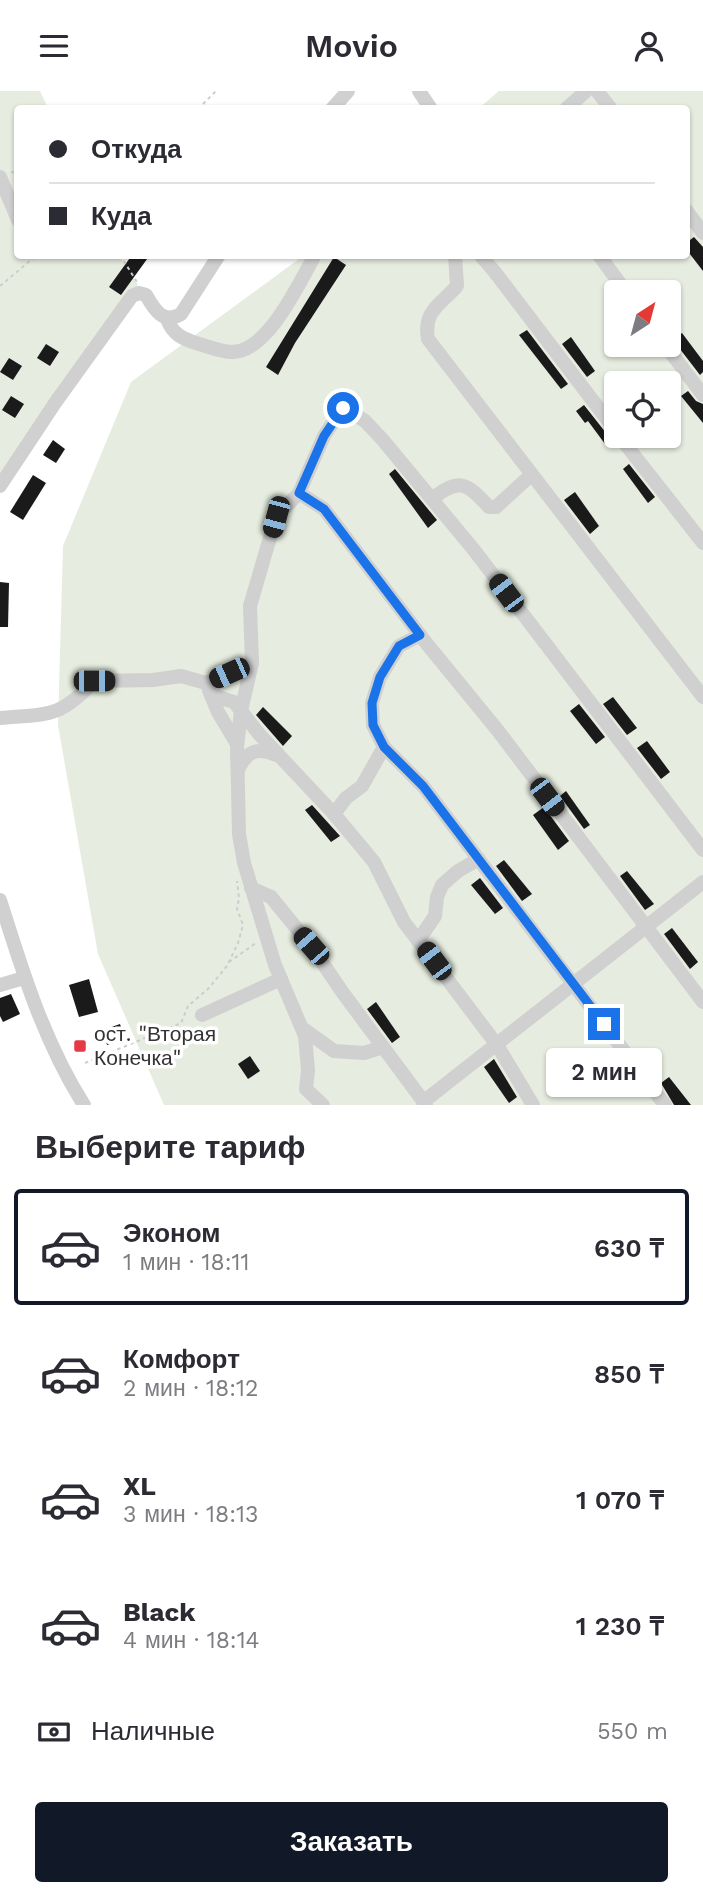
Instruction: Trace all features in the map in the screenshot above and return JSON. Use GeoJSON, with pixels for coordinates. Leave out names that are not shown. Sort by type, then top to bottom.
{"type":"FeatureCollection","features":[{"type":"Feature","properties":{"kind":"street"},"geometry":{"type":"LineString","coordinates":[[336,105],[348,91]]}},
{"type":"Feature","properties":{"kind":"street"},"geometry":{"type":"LineString","coordinates":[[570,105],[586,91]]}},
{"type":"Feature","properties":{"kind":"street"},"geometry":{"type":"LineString","coordinates":[[597,91],[608,105]]}},
{"type":"Feature","properties":{"kind":"street"},"geometry":{"type":"LineString","coordinates":[[0,177],[14,210]]}},
{"type":"Feature","properties":{"kind":"street"},"geometry":{"type":"LineString","coordinates":[[690,215],[703,233]]}},
{"type":"Feature","properties":{"kind":"street"},"geometry":{"type":"LineString","coordinates":[[167,319],[181,314],[216,259]]}},
{"type":"Feature","properties":{"kind":"street"},"geometry":{"type":"LineString","coordinates":[[0,486],[55,403],[139,295],[167,319],[172,332],[181,338],[232,352],[246,348],[269,332],[313,259]]}},
{"type":"Feature","properties":{"kind":"street"},"geometry":{"type":"LineString","coordinates":[[455,259],[457,286],[428,316],[428,339],[703,697]]}},
{"type":"Feature","properties":{"kind":"street"},"geometry":{"type":"LineString","coordinates":[[484,259],[604,415]]}},
{"type":"Feature","properties":{"kind":"street"},"geometry":{"type":"LineString","coordinates":[[602,259],[617,280]]}},
{"type":"Feature","properties":{"kind":"street"},"geometry":{"type":"LineString","coordinates":[[674,357],[703,395]]}},
{"type":"Feature","properties":{"kind":"street"},"geometry":{"type":"LineString","coordinates":[[323,1105],[306,1089],[308,1070],[305,1036],[264,931],[244,863],[239,834],[237,744],[252,663],[250,606],[276,517],[299,493],[324,436],[343,408],[365,421],[432,499],[703,850]]}},
{"type":"Feature","properties":{"kind":"street"},"geometry":{"type":"LineString","coordinates":[[629,448],[703,543]]}},
{"type":"Feature","properties":{"kind":"street"},"geometry":{"type":"LineString","coordinates":[[432,499],[444,488],[457,484],[471,488],[489,507],[496,507],[531,475]]}},
{"type":"Feature","properties":{"kind":"street"},"geometry":{"type":"LineString","coordinates":[[299,493],[324,509],[420,635],[499,732],[703,1002]]}},
{"type":"Feature","properties":{"kind":"street"},"geometry":{"type":"LineString","coordinates":[[420,635],[399,646],[380,677],[372,703],[373,725],[384,747],[423,786],[665,1105]]}},
{"type":"Feature","properties":{"kind":"street"},"geometry":{"type":"LineString","coordinates":[[209,689],[252,663]]}},
{"type":"Feature","properties":{"kind":"street"},"geometry":{"type":"LineString","coordinates":[[0,718],[55,713],[76,701],[94,681],[153,680],[181,676],[234,702],[374,862],[404,922],[497,1045],[533,1105]]}},
{"type":"Feature","properties":{"kind":"street"},"geometry":{"type":"LineString","coordinates":[[209,689],[218,712],[237,744]]}},
{"type":"Feature","properties":{"kind":"street"},"geometry":{"type":"LineString","coordinates":[[334,814],[346,798],[362,786],[384,747]]}},
{"type":"Feature","properties":{"kind":"street"},"geometry":{"type":"LineString","coordinates":[[238,771],[243,758],[252,751],[267,751],[281,757]]}},
{"type":"Feature","properties":{"kind":"street"},"geometry":{"type":"LineString","coordinates":[[418,941],[435,916],[437,897],[442,885],[458,871],[479,859]]}},
{"type":"Feature","properties":{"kind":"street"},"geometry":{"type":"LineString","coordinates":[[251,888],[271,897],[311,946],[424,1103],[703,882]]}},
{"type":"Feature","properties":{"kind":"street"},"geometry":{"type":"LineString","coordinates":[[0,900],[24,978],[48,1037],[84,1105]]}},
{"type":"Feature","properties":{"kind":"street"},"geometry":{"type":"LineString","coordinates":[[0,985],[24,978]]}},
{"type":"Feature","properties":{"kind":"street"},"geometry":{"type":"LineString","coordinates":[[202,1015],[281,979]]}},
{"type":"Feature","properties":{"kind":"street"},"geometry":{"type":"LineString","coordinates":[[302,1028],[334,1051],[364,1053],[383,1047]]}},
{"type":"Feature","properties":{"kind":"path"},"geometry":{"type":"LineString","coordinates":[[202,105],[216,91]]}},
{"type":"Feature","properties":{"kind":"path"},"geometry":{"type":"LineString","coordinates":[[0,286],[32,259]]}},
{"type":"Feature","properties":{"kind":"path"},"geometry":{"type":"LineString","coordinates":[[122,259],[139,295]]}},
{"type":"Feature","properties":{"kind":"path"},"geometry":{"type":"LineString","coordinates":[[85,1063],[181,1023],[188,1006],[208,989],[229,962],[238,943],[243,925],[237,909],[239,873]]}},
{"type":"Feature","properties":{"kind":"path"},"geometry":{"type":"LineString","coordinates":[[229,962],[256,943],[264,931]]}},
{"type":"Feature","properties":{"kind":"shaded area"},"geometry":{"type":"Polygon","coordinates":[[[0,91],[40,91],[47,105],[14,105],[14,259],[121,259],[138,285],[0,486],[0,91]]]}},
{"type":"Feature","properties":{"kind":"shaded area"},"geometry":{"type":"Polygon","coordinates":[[[499,91],[703,91],[703,1105],[164,1105],[98,954],[58,725],[63,546],[131,382],[299,259],[690,259],[690,105],[483,105],[499,91]]]}},
{"type":"Feature","properties":{"kind":"building"},"geometry":{"type":"Polygon","coordinates":[[[694,237],[703,247],[703,271],[690,254],[690,240],[694,237]]]}},
{"type":"Feature","properties":{"kind":"building"},"geometry":{"type":"Polygon","coordinates":[[[129,259],[147,259],[121,295],[109,287],[129,259]]]}},
{"type":"Feature","properties":{"kind":"building"},"geometry":{"type":"Polygon","coordinates":[[[333,259],[346,265],[295,343],[278,375],[266,367],[333,259]]]}},
{"type":"Feature","properties":{"kind":"building"},"geometry":{"type":"Polygon","coordinates":[[[527,330],[568,384],[561,389],[519,335],[527,330]]]}},
{"type":"Feature","properties":{"kind":"building"},"geometry":{"type":"Polygon","coordinates":[[[681,334],[703,361],[703,372],[700,375],[681,350],[681,334]]]}},
{"type":"Feature","properties":{"kind":"building"},"geometry":{"type":"Polygon","coordinates":[[[571,337],[595,371],[587,377],[562,344],[571,337]]]}},
{"type":"Feature","properties":{"kind":"building"},"geometry":{"type":"Polygon","coordinates":[[[46,344],[59,352],[50,366],[37,358],[46,344]]]}},
{"type":"Feature","properties":{"kind":"building"},"geometry":{"type":"Polygon","coordinates":[[[9,358],[22,366],[13,380],[0,372],[9,358]]]}},
{"type":"Feature","properties":{"kind":"building"},"geometry":{"type":"Polygon","coordinates":[[[688,391],[696,401],[703,404],[703,423],[681,396],[688,391]]]}},
{"type":"Feature","properties":{"kind":"building"},"geometry":{"type":"Polygon","coordinates":[[[11,396],[24,404],[15,418],[2,410],[11,396]]]}},
{"type":"Feature","properties":{"kind":"building"},"geometry":{"type":"Polygon","coordinates":[[[584,405],[604,430],[604,443],[588,421],[585,423],[576,411],[584,405]]]}},
{"type":"Feature","properties":{"kind":"building"},"geometry":{"type":"Polygon","coordinates":[[[53,440],[65,449],[56,463],[43,455],[53,440]]]}},
{"type":"Feature","properties":{"kind":"building"},"geometry":{"type":"Polygon","coordinates":[[[629,464],[655,497],[648,503],[623,469],[629,464]]]}},
{"type":"Feature","properties":{"kind":"building"},"geometry":{"type":"Polygon","coordinates":[[[395,469],[437,520],[428,528],[389,474],[395,469]]]}},
{"type":"Feature","properties":{"kind":"building"},"geometry":{"type":"Polygon","coordinates":[[[33,475],[46,483],[23,520],[10,512],[33,475]]]}},
{"type":"Feature","properties":{"kind":"building"},"geometry":{"type":"Polygon","coordinates":[[[575,492],[599,526],[590,534],[564,500],[575,492]]]}},
{"type":"Feature","properties":{"kind":"building"},"geometry":{"type":"Polygon","coordinates":[[[0,582],[9,583],[8,627],[0,627],[0,582]]]}},
{"type":"Feature","properties":{"kind":"building"},"geometry":{"type":"Polygon","coordinates":[[[613,697],[637,728],[627,735],[603,704],[613,697]]]}},
{"type":"Feature","properties":{"kind":"building"},"geometry":{"type":"Polygon","coordinates":[[[579,704],[605,737],[596,744],[570,711],[579,704]]]}},
{"type":"Feature","properties":{"kind":"building"},"geometry":{"type":"Polygon","coordinates":[[[263,707],[292,736],[283,746],[256,715],[263,707]]]}},
{"type":"Feature","properties":{"kind":"building"},"geometry":{"type":"Polygon","coordinates":[[[647,741],[670,772],[661,779],[637,748],[647,741]]]}},
{"type":"Feature","properties":{"kind":"building"},"geometry":{"type":"Polygon","coordinates":[[[566,791],[590,825],[584,829],[560,796],[566,791]]]}},
{"type":"Feature","properties":{"kind":"building"},"geometry":{"type":"Polygon","coordinates":[[[312,805],[340,836],[331,842],[305,810],[312,805]]]}},
{"type":"Feature","properties":{"kind":"building"},"geometry":{"type":"Polygon","coordinates":[[[544,807],[569,841],[558,850],[533,815],[544,807]]]}},
{"type":"Feature","properties":{"kind":"building"},"geometry":{"type":"Polygon","coordinates":[[[504,860],[532,894],[522,901],[496,866],[504,860]]]}},
{"type":"Feature","properties":{"kind":"building"},"geometry":{"type":"Polygon","coordinates":[[[627,871],[654,904],[645,910],[620,876],[627,871]]]}},
{"type":"Feature","properties":{"kind":"building"},"geometry":{"type":"Polygon","coordinates":[[[480,878],[503,908],[495,914],[471,885],[480,878]]]}},
{"type":"Feature","properties":{"kind":"building"},"geometry":{"type":"Polygon","coordinates":[[[672,928],[698,962],[690,969],[664,934],[672,928]]]}},
{"type":"Feature","properties":{"kind":"building"},"geometry":{"type":"Polygon","coordinates":[[[89,979],[98,1012],[79,1017],[69,985],[89,979]]]}},
{"type":"Feature","properties":{"kind":"building"},"geometry":{"type":"Polygon","coordinates":[[[11,994],[20,1014],[3,1022],[0,1016],[0,998],[11,994]]]}},
{"type":"Feature","properties":{"kind":"building"},"geometry":{"type":"Polygon","coordinates":[[[376,1002],[400,1037],[392,1043],[367,1009],[376,1002]]]}},
{"type":"Feature","properties":{"kind":"building"},"geometry":{"type":"Polygon","coordinates":[[[120,1024],[125,1039],[107,1045],[103,1030],[120,1024]]]}},
{"type":"Feature","properties":{"kind":"building"},"geometry":{"type":"Polygon","coordinates":[[[250,1056],[260,1071],[248,1079],[238,1064],[250,1056]]]}},
{"type":"Feature","properties":{"kind":"building"},"geometry":{"type":"Polygon","coordinates":[[[494,1059],[517,1097],[509,1103],[484,1067],[494,1059]]]}},
{"type":"Feature","properties":{"kind":"building"},"geometry":{"type":"Polygon","coordinates":[[[669,1077],[691,1105],[674,1105],[661,1083],[669,1077]]]}},
{"type":"Feature","properties":{"kind":"place","name":"ост. \"Вторая Конечка\""},"geometry":{"type":"Point","coordinates":[80,1046]}},
{"type":"Feature","properties":{"kind":"route"},"geometry":{"type":"LineString","coordinates":[[343,408],[324,436],[299,493],[324,509],[420,635],[399,646],[380,677],[372,703],[373,725],[384,747],[423,786],[604,1024]]}}]}
